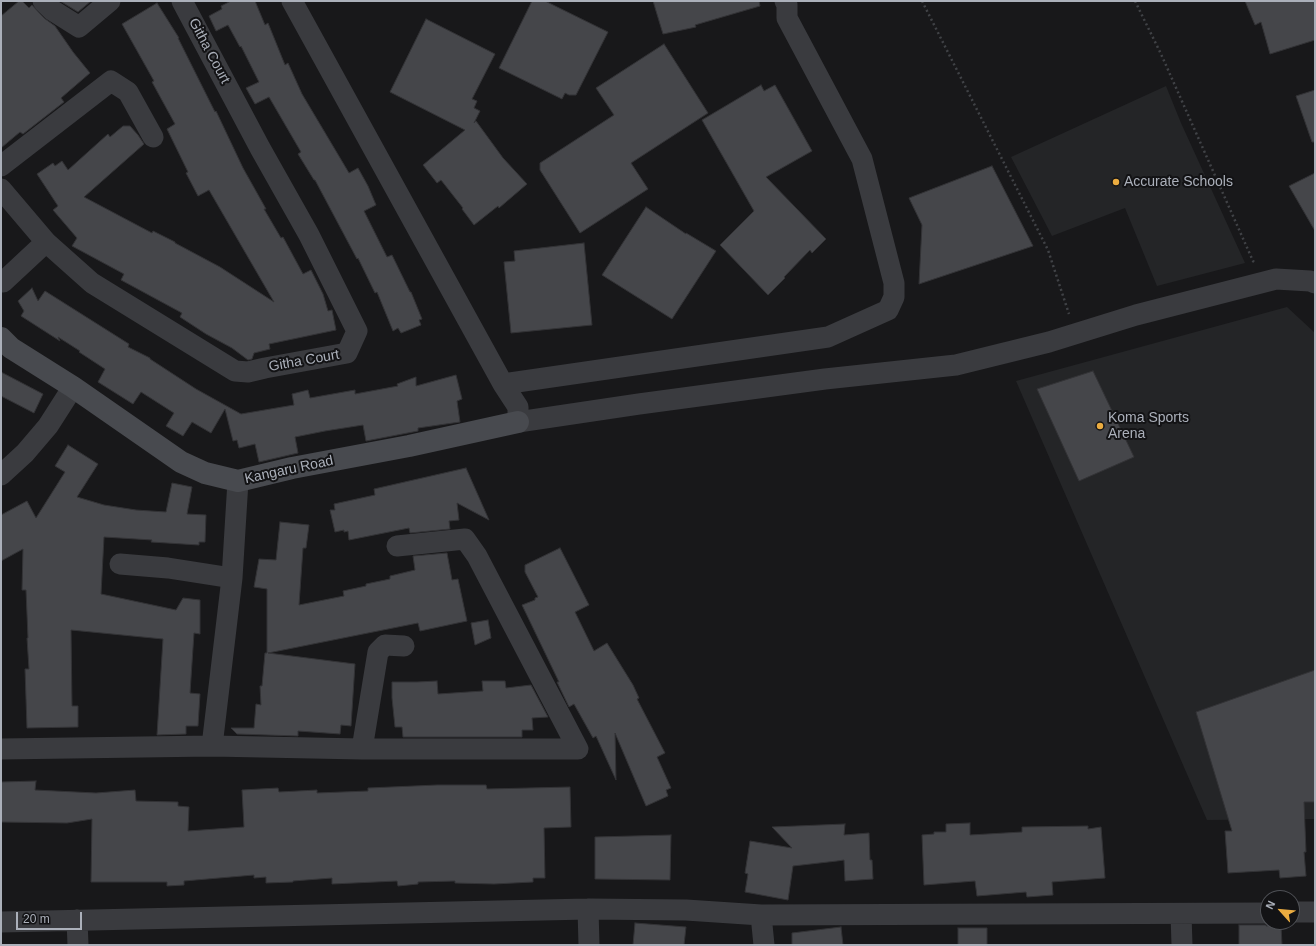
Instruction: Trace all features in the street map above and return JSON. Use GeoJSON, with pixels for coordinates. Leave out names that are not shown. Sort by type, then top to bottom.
{"type":"FeatureCollection","features":[{"type":"Feature","properties":{"kind":"street"},"geometry":{"type":"LineString","coordinates":[[43,1],[52,10],[79,27],[110,1]]}},
{"type":"Feature","properties":{"kind":"street","name":"Githa Court"},"geometry":{"type":"LineString","coordinates":[[1,189],[46,242],[92,283],[235,371],[248,372],[347,353],[357,331],[309,235],[260,148],[182,1]]}},
{"type":"Feature","properties":{"kind":"street"},"geometry":{"type":"LineString","coordinates":[[292,1],[503,384],[518,407],[518,422],[662,400],[825,379],[956,365],[1049,342],[1136,315],[1276,279],[1310,281],[1315,283]]}},
{"type":"Feature","properties":{"kind":"street"},"geometry":{"type":"LineString","coordinates":[[503,384],[828,337],[888,310],[894,298],[894,283],[862,159],[787,18],[787,5],[785,1]]}},
{"type":"Feature","properties":{"kind":"street"},"geometry":{"type":"LineString","coordinates":[[1,166],[111,81],[128,92],[153,137]]}},
{"type":"Feature","properties":{"kind":"street"},"geometry":{"type":"LineString","coordinates":[[3,282],[46,242]]}},
{"type":"Feature","properties":{"kind":"street","name":"Kangaru Road"},"geometry":{"type":"LineString","coordinates":[[1,338],[11,348],[73,387],[180,462],[205,473],[238,481],[292,468],[409,446],[518,422]]}},
{"type":"Feature","properties":{"kind":"street"},"geometry":{"type":"LineString","coordinates":[[1,475],[25,453],[48,426],[73,387]]}},
{"type":"Feature","properties":{"kind":"street"},"geometry":{"type":"LineString","coordinates":[[212,746],[232,578],[238,481]]}},
{"type":"Feature","properties":{"kind":"street"},"geometry":{"type":"LineString","coordinates":[[1,749],[212,746],[362,749],[578,749],[476,556],[465,539],[397,546]]}},
{"type":"Feature","properties":{"kind":"street"},"geometry":{"type":"LineString","coordinates":[[120,564],[168,568],[232,578]]}},
{"type":"Feature","properties":{"kind":"street"},"geometry":{"type":"LineString","coordinates":[[362,749],[378,652],[385,645],[404,646]]}},
{"type":"Feature","properties":{"kind":"street"},"geometry":{"type":"LineString","coordinates":[[588,909],[589,945]]}},
{"type":"Feature","properties":{"kind":"street"},"geometry":{"type":"LineString","coordinates":[[1,922],[588,909],[686,910],[761,914],[1260,913]]}},
{"type":"Feature","properties":{"kind":"street"},"geometry":{"type":"LineString","coordinates":[[1300,912],[1315,912]]}},
{"type":"Feature","properties":{"kind":"street"},"geometry":{"type":"LineString","coordinates":[[761,914],[764,945]]}},
{"type":"Feature","properties":{"kind":"street"},"geometry":{"type":"LineString","coordinates":[[1181,914],[1182,945]]}},
{"type":"Feature","properties":{"kind":"street"},"geometry":{"type":"LineString","coordinates":[[77,920],[78,945]]}},
{"type":"Feature","properties":{"kind":"path"},"geometry":{"type":"LineString","coordinates":[[922,1],[1048,250],[1076,334]]}},
{"type":"Feature","properties":{"kind":"path"},"geometry":{"type":"LineString","coordinates":[[1135,1],[1253,261],[1276,279]]}},
{"type":"Feature","properties":{"kind":"shaded area","name":"Accurate Schools"},"geometry":{"type":"Polygon","coordinates":[[[1166,86],[1181,123],[1245,263],[1157,286],[1125,208],[1052,236],[1011,157],[1166,86]]]}},
{"type":"Feature","properties":{"kind":"shaded area"},"geometry":{"type":"Polygon","coordinates":[[[1287,307],[1315,333],[1315,819],[1207,820],[1016,381],[1287,307]]]}},
{"type":"Feature","properties":{"kind":"building"},"geometry":{"type":"Polygon","coordinates":[[[19,1],[22,1],[29,8],[32,5],[44,18],[55,26],[90,73],[61,98],[64,102],[23,134],[20,132],[1,148],[1,16],[19,1]]]}},
{"type":"Feature","properties":{"kind":"building"},"geometry":{"type":"Polygon","coordinates":[[[60,1],[91,1],[78,12],[60,1]]]}},
{"type":"Feature","properties":{"kind":"building"},"geometry":{"type":"Polygon","coordinates":[[[231,1],[255,1],[265,25],[268,23],[285,65],[288,63],[302,94],[349,173],[358,168],[376,205],[364,211],[387,257],[392,255],[411,292],[422,319],[419,320],[421,325],[401,333],[398,328],[393,331],[377,292],[375,293],[358,258],[357,259],[315,180],[298,154],[301,152],[269,97],[255,104],[246,88],[259,82],[241,46],[240,47],[228,25],[216,31],[209,16],[222,9],[221,6],[231,1]]]}},
{"type":"Feature","properties":{"kind":"building"},"geometry":{"type":"Polygon","coordinates":[[[532,1],[545,1],[608,32],[576,95],[569,95],[565,93],[562,99],[499,68],[532,1]]]}},
{"type":"Feature","properties":{"kind":"building"},"geometry":{"type":"Polygon","coordinates":[[[653,1],[759,1],[760,6],[695,25],[696,27],[663,34],[653,1]]]}},
{"type":"Feature","properties":{"kind":"building"},"geometry":{"type":"Polygon","coordinates":[[[1245,1],[1315,1],[1315,40],[1270,54],[1261,22],[1255,25],[1245,1]]]}},
{"type":"Feature","properties":{"kind":"building"},"geometry":{"type":"Polygon","coordinates":[[[157,3],[179,38],[243,168],[266,209],[264,209],[281,238],[283,237],[303,274],[311,270],[323,294],[328,311],[332,310],[336,330],[269,344],[270,349],[254,353],[252,359],[248,360],[232,348],[206,334],[180,317],[182,313],[121,280],[124,274],[72,246],[77,238],[53,210],[58,206],[37,174],[53,163],[55,166],[62,161],[68,170],[108,134],[110,137],[123,126],[130,126],[144,144],[84,197],[152,233],[153,231],[175,242],[220,267],[274,302],[209,190],[198,196],[186,173],[188,172],[167,129],[175,124],[152,82],[154,81],[122,24],[157,3]]]}},
{"type":"Feature","properties":{"kind":"building"},"geometry":{"type":"Polygon","coordinates":[[[426,19],[495,54],[472,99],[477,101],[474,108],[480,111],[474,123],[476,121],[503,158],[527,184],[499,208],[498,206],[474,225],[441,180],[437,183],[423,165],[465,130],[390,92],[426,19]]]}},
{"type":"Feature","properties":{"kind":"building"},"geometry":{"type":"Polygon","coordinates":[[[664,44],[708,113],[631,163],[648,189],[580,233],[540,170],[540,163],[614,115],[596,88],[664,44]]]}},
{"type":"Feature","properties":{"kind":"building"},"geometry":{"type":"Polygon","coordinates":[[[761,85],[764,91],[775,85],[812,151],[766,177],[826,239],[812,253],[810,250],[768,295],[720,245],[754,211],[702,120],[761,85]]]}},
{"type":"Feature","properties":{"kind":"building"},"geometry":{"type":"Polygon","coordinates":[[[1315,90],[1315,142],[1312,142],[1296,96],[1315,90]]]}},
{"type":"Feature","properties":{"kind":"building"},"geometry":{"type":"Polygon","coordinates":[[[992,166],[1033,246],[919,284],[922,225],[909,198],[992,166]]]}},
{"type":"Feature","properties":{"kind":"building"},"geometry":{"type":"Polygon","coordinates":[[[1315,173],[1315,231],[1289,186],[1315,173]]]}},
{"type":"Feature","properties":{"kind":"building"},"geometry":{"type":"Polygon","coordinates":[[[646,207],[686,234],[716,251],[672,319],[602,275],[646,207]]]}},
{"type":"Feature","properties":{"kind":"building"},"geometry":{"type":"Polygon","coordinates":[[[584,243],[592,325],[511,333],[504,262],[515,261],[514,251],[584,243]]]}},
{"type":"Feature","properties":{"kind":"building"},"geometry":{"type":"Polygon","coordinates":[[[32,288],[38,301],[45,291],[129,344],[128,347],[150,358],[196,389],[241,414],[294,405],[292,394],[308,390],[310,398],[355,390],[355,394],[398,386],[397,384],[416,377],[416,386],[456,375],[462,399],[457,401],[460,422],[418,428],[418,431],[366,441],[363,425],[325,431],[295,437],[298,453],[259,462],[255,444],[239,448],[237,440],[233,441],[225,409],[211,433],[192,422],[183,436],[166,426],[174,413],[141,392],[133,404],[98,382],[105,369],[58,337],[60,341],[21,316],[24,311],[18,301],[32,288]]]}},
{"type":"Feature","properties":{"kind":"building"},"geometry":{"type":"Polygon","coordinates":[[[1093,371],[1134,457],[1079,481],[1037,389],[1093,371]]]}},
{"type":"Feature","properties":{"kind":"building"},"geometry":{"type":"Polygon","coordinates":[[[1,372],[43,394],[34,413],[1,396],[1,372]]]}},
{"type":"Feature","properties":{"kind":"building"},"geometry":{"type":"Polygon","coordinates":[[[68,445],[98,464],[77,497],[104,505],[136,510],[166,512],[172,483],[192,487],[187,514],[206,515],[205,542],[199,542],[199,545],[104,537],[101,594],[176,610],[183,598],[200,600],[200,634],[194,633],[190,693],[200,694],[198,726],[186,726],[186,734],[157,735],[163,639],[71,630],[72,706],[78,706],[78,727],[27,728],[25,669],[29,669],[26,590],[22,590],[23,549],[1,561],[1,515],[27,501],[36,518],[65,472],[55,466],[68,445]]]}},
{"type":"Feature","properties":{"kind":"building"},"geometry":{"type":"Polygon","coordinates":[[[466,468],[489,520],[457,503],[459,520],[449,521],[450,529],[410,533],[409,528],[349,540],[348,531],[344,532],[344,530],[335,532],[330,510],[335,510],[334,504],[375,495],[374,489],[466,468]]]}},
{"type":"Feature","properties":{"kind":"building"},"geometry":{"type":"Polygon","coordinates":[[[280,522],[309,525],[306,548],[303,548],[299,605],[344,596],[343,591],[390,579],[390,576],[415,570],[413,556],[447,553],[452,580],[458,579],[467,621],[420,631],[418,623],[268,653],[355,664],[351,726],[341,725],[340,734],[298,731],[298,736],[237,734],[231,728],[254,728],[256,704],[261,705],[260,686],[262,686],[265,653],[267,653],[267,589],[254,587],[259,559],[276,560],[280,522]]]}},
{"type":"Feature","properties":{"kind":"building"},"geometry":{"type":"Polygon","coordinates":[[[560,548],[589,605],[575,612],[594,651],[607,643],[633,685],[639,698],[637,699],[665,753],[657,757],[671,788],[666,790],[668,796],[646,806],[615,733],[616,780],[596,736],[593,738],[574,704],[569,707],[557,682],[559,682],[522,605],[535,600],[535,598],[538,597],[525,572],[525,565],[560,548]]]}},
{"type":"Feature","properties":{"kind":"building"},"geometry":{"type":"Polygon","coordinates":[[[488,620],[491,638],[475,645],[471,623],[488,620]]]}},
{"type":"Feature","properties":{"kind":"building"},"geometry":{"type":"Polygon","coordinates":[[[1315,670],[1315,802],[1304,802],[1306,852],[1304,852],[1306,876],[1280,878],[1279,870],[1228,873],[1225,831],[1232,831],[1196,712],[1315,670]]]}},
{"type":"Feature","properties":{"kind":"building"},"geometry":{"type":"Polygon","coordinates":[[[437,681],[438,694],[483,691],[482,681],[505,681],[506,688],[531,685],[548,717],[532,718],[533,730],[522,730],[522,737],[403,737],[402,727],[395,727],[392,682],[437,681]]]}},
{"type":"Feature","properties":{"kind":"building"},"geometry":{"type":"Polygon","coordinates":[[[36,781],[35,790],[96,793],[135,790],[136,801],[178,802],[178,806],[189,807],[188,831],[244,827],[242,790],[278,788],[279,792],[317,790],[317,793],[368,791],[368,788],[437,785],[486,785],[487,789],[570,787],[571,827],[544,828],[545,878],[533,878],[533,882],[494,884],[455,883],[455,881],[418,882],[418,884],[398,886],[397,881],[332,884],[332,878],[266,883],[266,877],[254,878],[254,875],[184,881],[184,885],[167,886],[167,882],[91,882],[92,819],[67,823],[1,822],[1,782],[36,781]]]}},
{"type":"Feature","properties":{"kind":"building"},"geometry":{"type":"Polygon","coordinates":[[[970,823],[970,835],[1022,832],[1022,827],[1088,826],[1088,829],[1101,827],[1105,878],[1052,882],[1053,895],[1027,897],[1026,892],[977,896],[975,881],[924,885],[922,835],[934,834],[934,832],[946,832],[946,824],[970,823]]]}},
{"type":"Feature","properties":{"kind":"building"},"geometry":{"type":"Polygon","coordinates":[[[845,824],[844,835],[869,833],[870,860],[872,860],[873,879],[845,881],[844,860],[793,866],[788,900],[745,892],[748,874],[745,873],[750,841],[792,848],[772,827],[845,824]]]}},
{"type":"Feature","properties":{"kind":"building"},"geometry":{"type":"Polygon","coordinates":[[[671,835],[670,880],[595,879],[595,837],[671,835]]]}},
{"type":"Feature","properties":{"kind":"building"},"geometry":{"type":"Polygon","coordinates":[[[635,923],[686,927],[684,945],[633,945],[635,923]]]}},
{"type":"Feature","properties":{"kind":"building"},"geometry":{"type":"Polygon","coordinates":[[[1239,925],[1260,925],[1260,930],[1281,930],[1282,945],[1239,945],[1239,925]]]}},
{"type":"Feature","properties":{"kind":"building"},"geometry":{"type":"Polygon","coordinates":[[[841,927],[843,945],[792,945],[792,933],[841,927]]]}},
{"type":"Feature","properties":{"kind":"building"},"geometry":{"type":"Polygon","coordinates":[[[958,928],[987,928],[987,945],[958,945],[958,928]]]}},
{"type":"Feature","properties":{"kind":"place","name":"Accurate Schools"},"geometry":{"type":"Point","coordinates":[1116,182]}},
{"type":"Feature","properties":{"kind":"place","name":"Koma Sports Arena"},"geometry":{"type":"Point","coordinates":[1100,426]}}]}
